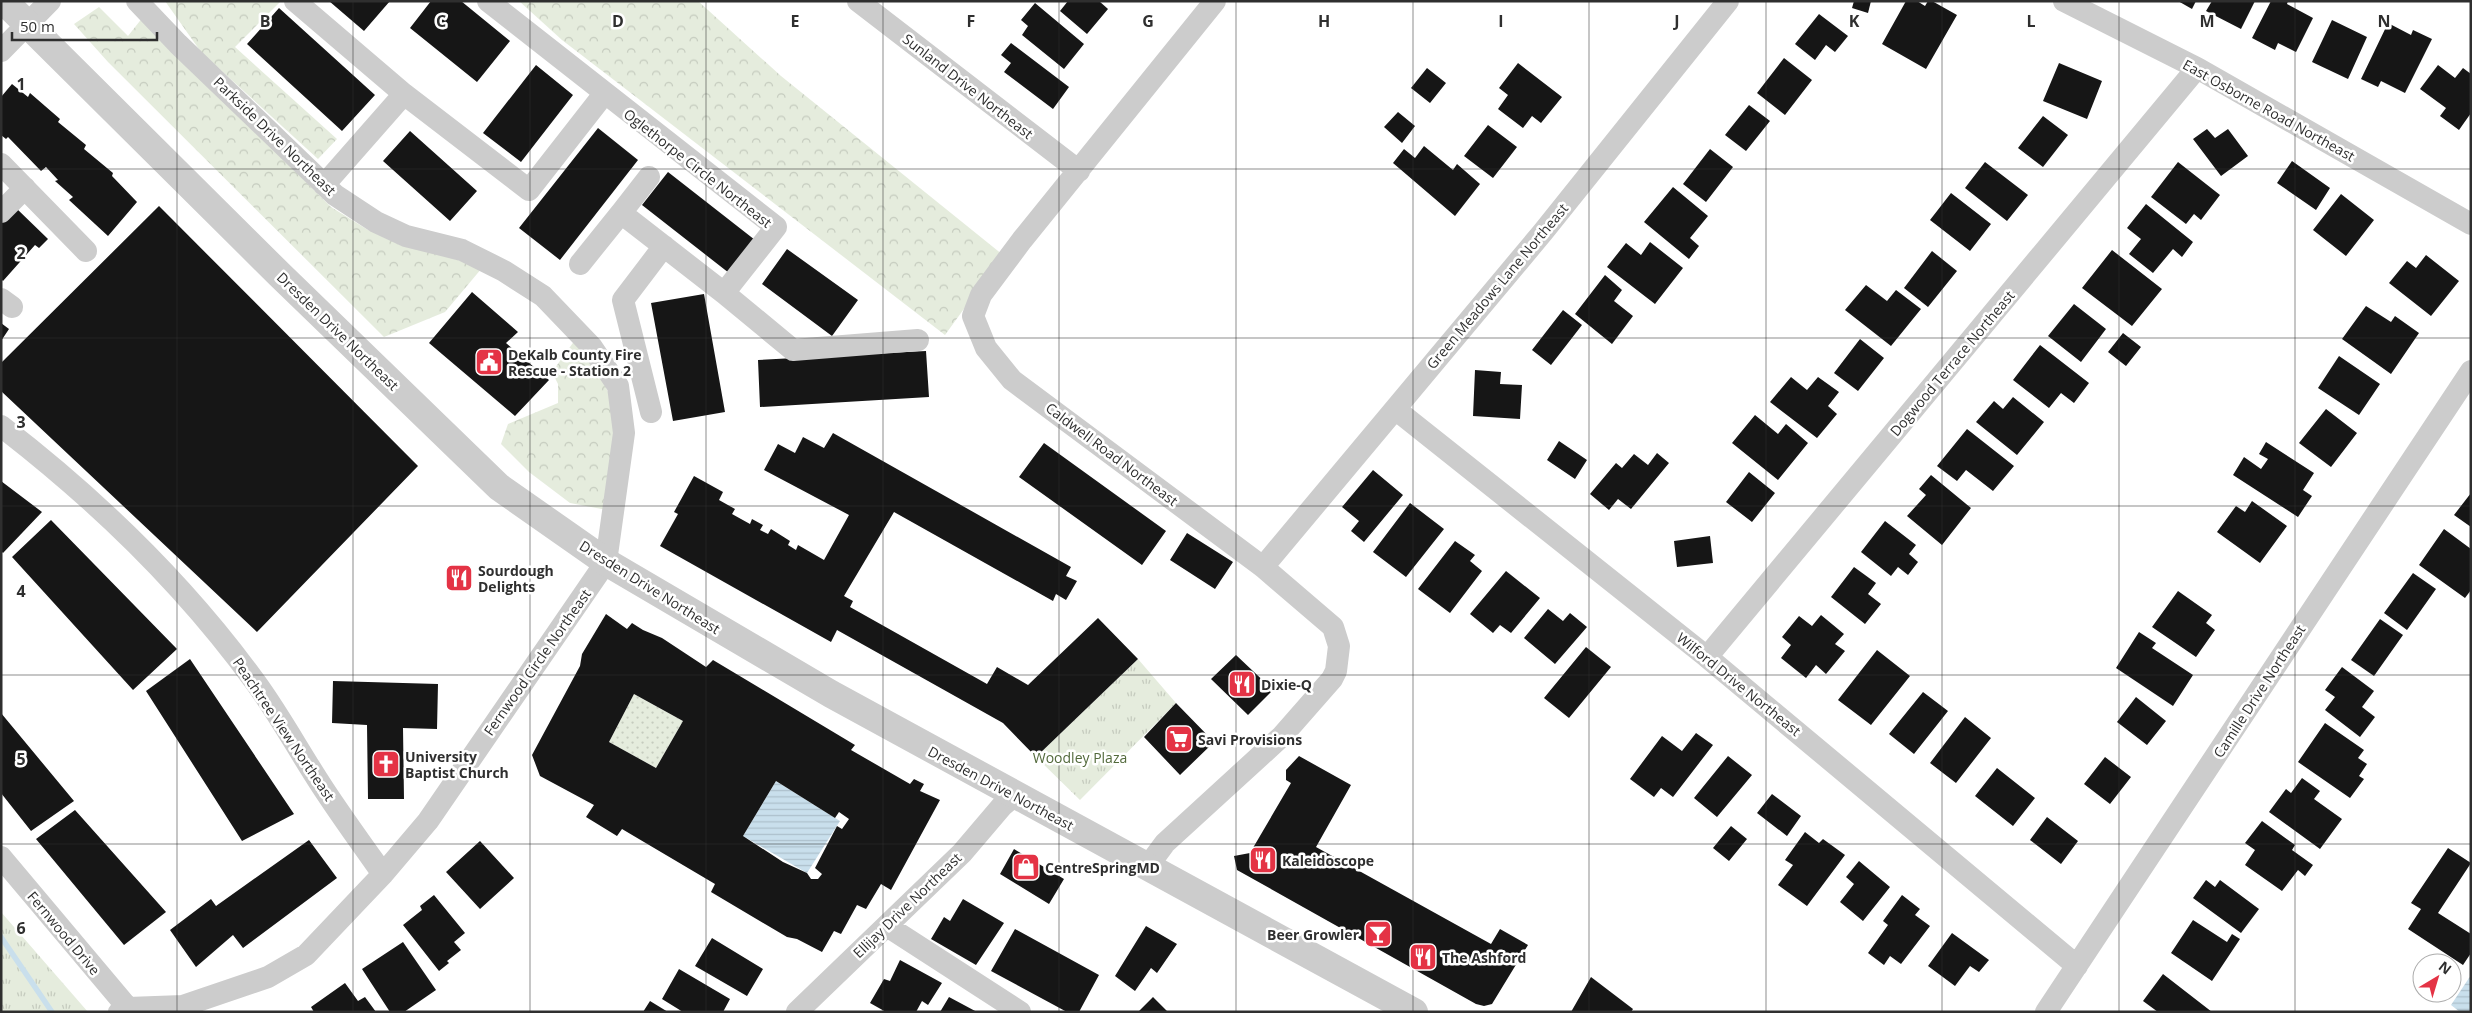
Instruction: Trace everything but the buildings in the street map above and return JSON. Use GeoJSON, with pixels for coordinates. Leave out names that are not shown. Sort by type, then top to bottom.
{"type":"FeatureCollection","features":[{"type":"Feature","properties":{"kind":"street","name":"Dresden Drive Northeast"},"geometry":{"type":"LineString","coordinates":[[4,1],[280,275],[499,487],[606,562],[831,694],[1014,796],[1148,866],[1414,1012]]}},
{"type":"Feature","properties":{"kind":"street"},"geometry":{"type":"LineString","coordinates":[[1,51],[50,1]]}},
{"type":"Feature","properties":{"kind":"street","name":"Parkside Drive Northeast"},"geometry":{"type":"LineString","coordinates":[[137,1],[178,44],[335,195],[376,222],[406,236],[462,250],[504,271],[543,296],[591,346],[618,386],[624,433],[606,562]]}},
{"type":"Feature","properties":{"kind":"street"},"geometry":{"type":"LineString","coordinates":[[295,1],[404,94],[529,190],[604,94]]}},
{"type":"Feature","properties":{"kind":"street","name":"Oglethorpe Circle Northeast"},"geometry":{"type":"LineString","coordinates":[[488,1],[604,94],[776,227],[724,293]]}},
{"type":"Feature","properties":{"kind":"street","name":"Sunland Drive Northeast"},"geometry":{"type":"LineString","coordinates":[[858,1],[1079,171]]}},
{"type":"Feature","properties":{"kind":"street","name":"Caldwell Road Northeast"},"geometry":{"type":"LineString","coordinates":[[1148,866],[1165,843],[1282,736],[1336,671],[1339,646],[1333,627],[1263,567],[1012,380],[986,348],[973,316],[981,295],[1215,1]]}},
{"type":"Feature","properties":{"kind":"street","name":"Green Meadows Lane Northeast"},"geometry":{"type":"LineString","coordinates":[[1263,567],[1549,224],[1728,1]]}},
{"type":"Feature","properties":{"kind":"street","name":"East Osborne Road Northeast"},"geometry":{"type":"LineString","coordinates":[[2064,1],[2197,68],[2471,224]]}},
{"type":"Feature","properties":{"kind":"street","name":"Dogwood Terrace Northeast"},"geometry":{"type":"LineString","coordinates":[[1707,657],[2197,68]]}},
{"type":"Feature","properties":{"kind":"street"},"geometry":{"type":"LineString","coordinates":[[324,184],[404,94]]}},
{"type":"Feature","properties":{"kind":"street"},"geometry":{"type":"LineString","coordinates":[[1,164],[86,251]]}},
{"type":"Feature","properties":{"kind":"street"},"geometry":{"type":"LineString","coordinates":[[580,264],[649,177]]}},
{"type":"Feature","properties":{"kind":"street"},"geometry":{"type":"LineString","coordinates":[[1,212],[25,188]]}},
{"type":"Feature","properties":{"kind":"street"},"geometry":{"type":"LineString","coordinates":[[621,213],[724,293],[793,350],[918,340]]}},
{"type":"Feature","properties":{"kind":"street"},"geometry":{"type":"LineString","coordinates":[[652,412],[622,300],[664,246]]}},
{"type":"Feature","properties":{"kind":"street","name":"Camille Drive Northeast"},"geometry":{"type":"LineString","coordinates":[[2046,1012],[2471,371]]}},
{"type":"Feature","properties":{"kind":"street","name":"Wilford Drive Northeast"},"geometry":{"type":"LineString","coordinates":[[1395,409],[1707,657],[2078,966]]}},
{"type":"Feature","properties":{"kind":"street","name":"Peachtree View Northeast"},"geometry":{"type":"LineString","coordinates":[[1,426],[41,457],[142,547],[199,612],[256,683],[322,788],[383,874]]}},
{"type":"Feature","properties":{"kind":"street","name":"Fernwood Circle Northeast"},"geometry":{"type":"LineString","coordinates":[[124,1010],[182,1006],[268,976],[306,956],[383,874],[428,821],[606,562]]}},
{"type":"Feature","properties":{"kind":"street","name":"Ellijay Drive Northeast"},"geometry":{"type":"LineString","coordinates":[[796,1012],[962,853],[1002,806],[1014,796]]}},
{"type":"Feature","properties":{"kind":"street","name":"Fernwood Drive"},"geometry":{"type":"LineString","coordinates":[[1,857],[124,1010]]}},
{"type":"Feature","properties":{"kind":"street"},"geometry":{"type":"LineString","coordinates":[[887,926],[1020,1012]]}},
{"type":"Feature","properties":{"kind":"green space"},"geometry":{"type":"Polygon","coordinates":[[[165,1],[281,1],[235,47],[337,139],[318,159],[201,52],[165,1]]]}},
{"type":"Feature","properties":{"kind":"green space"},"geometry":{"type":"Polygon","coordinates":[[[519,1],[698,1],[781,76],[1003,255],[945,335],[562,40],[519,1]]]}},
{"type":"Feature","properties":{"kind":"green space"},"geometry":{"type":"Polygon","coordinates":[[[99,7],[128,36],[143,17],[331,207],[368,230],[482,268],[445,312],[384,337],[108,62],[74,24],[99,7]]]}},
{"type":"Feature","properties":{"kind":"green space"},"geometry":{"type":"Polygon","coordinates":[[[575,340],[602,378],[611,405],[613,450],[607,510],[570,503],[529,472],[501,444],[508,424],[558,403],[558,384],[552,372],[575,340]]]}},
{"type":"Feature","properties":{"kind":"green space","name":"Woodley Plaza"},"geometry":{"type":"Polygon","coordinates":[[[1138,659],[1176,703],[1080,800],[1036,757],[1138,659]]]}},
{"type":"Feature","properties":{"kind":"green space"},"geometry":{"type":"Polygon","coordinates":[[[634,694],[683,721],[656,768],[609,742],[634,694]]]}},
{"type":"Feature","properties":{"kind":"green space"},"geometry":{"type":"Polygon","coordinates":[[[1,912],[88,1012],[1,1012],[1,912]]]}},
{"type":"Feature","properties":{"kind":"water"},"geometry":{"type":"Polygon","coordinates":[[[776,781],[840,821],[807,873],[743,836],[776,781]]]}},
{"type":"Feature","properties":{"kind":"water"},"geometry":{"type":"Polygon","coordinates":[[[2471,975],[2471,1012],[2460,1012],[2451,1005],[2452,1003],[2462,1003],[2462,988],[2471,975]]]}},
{"type":"Feature","properties":{"kind":"waterway"},"geometry":{"type":"LineString","coordinates":[[1,937],[52,1012]]}},
{"type":"Feature","properties":{"kind":"place","name":"DeKalb County Fire Rescue - Station 2"},"geometry":{"type":"Point","coordinates":[489,362]}},
{"type":"Feature","properties":{"kind":"place","name":"Sourdough Delights"},"geometry":{"type":"Point","coordinates":[459,578]}},
{"type":"Feature","properties":{"kind":"place","name":"Dixie-Q"},"geometry":{"type":"Point","coordinates":[1242,684]}},
{"type":"Feature","properties":{"kind":"place","name":"Savi Provisions"},"geometry":{"type":"Point","coordinates":[1179,739]}},
{"type":"Feature","properties":{"kind":"place","name":"University Baptist Church"},"geometry":{"type":"Point","coordinates":[386,764]}},
{"type":"Feature","properties":{"kind":"place","name":"Kaleidoscope"},"geometry":{"type":"Point","coordinates":[1263,860]}},
{"type":"Feature","properties":{"kind":"place","name":"CentreSpringMD"},"geometry":{"type":"Point","coordinates":[1026,867]}},
{"type":"Feature","properties":{"kind":"place","name":"Beer Growler"},"geometry":{"type":"Point","coordinates":[1378,934]}},
{"type":"Feature","properties":{"kind":"place","name":"The Ashford"},"geometry":{"type":"Point","coordinates":[1423,957]}}]}
